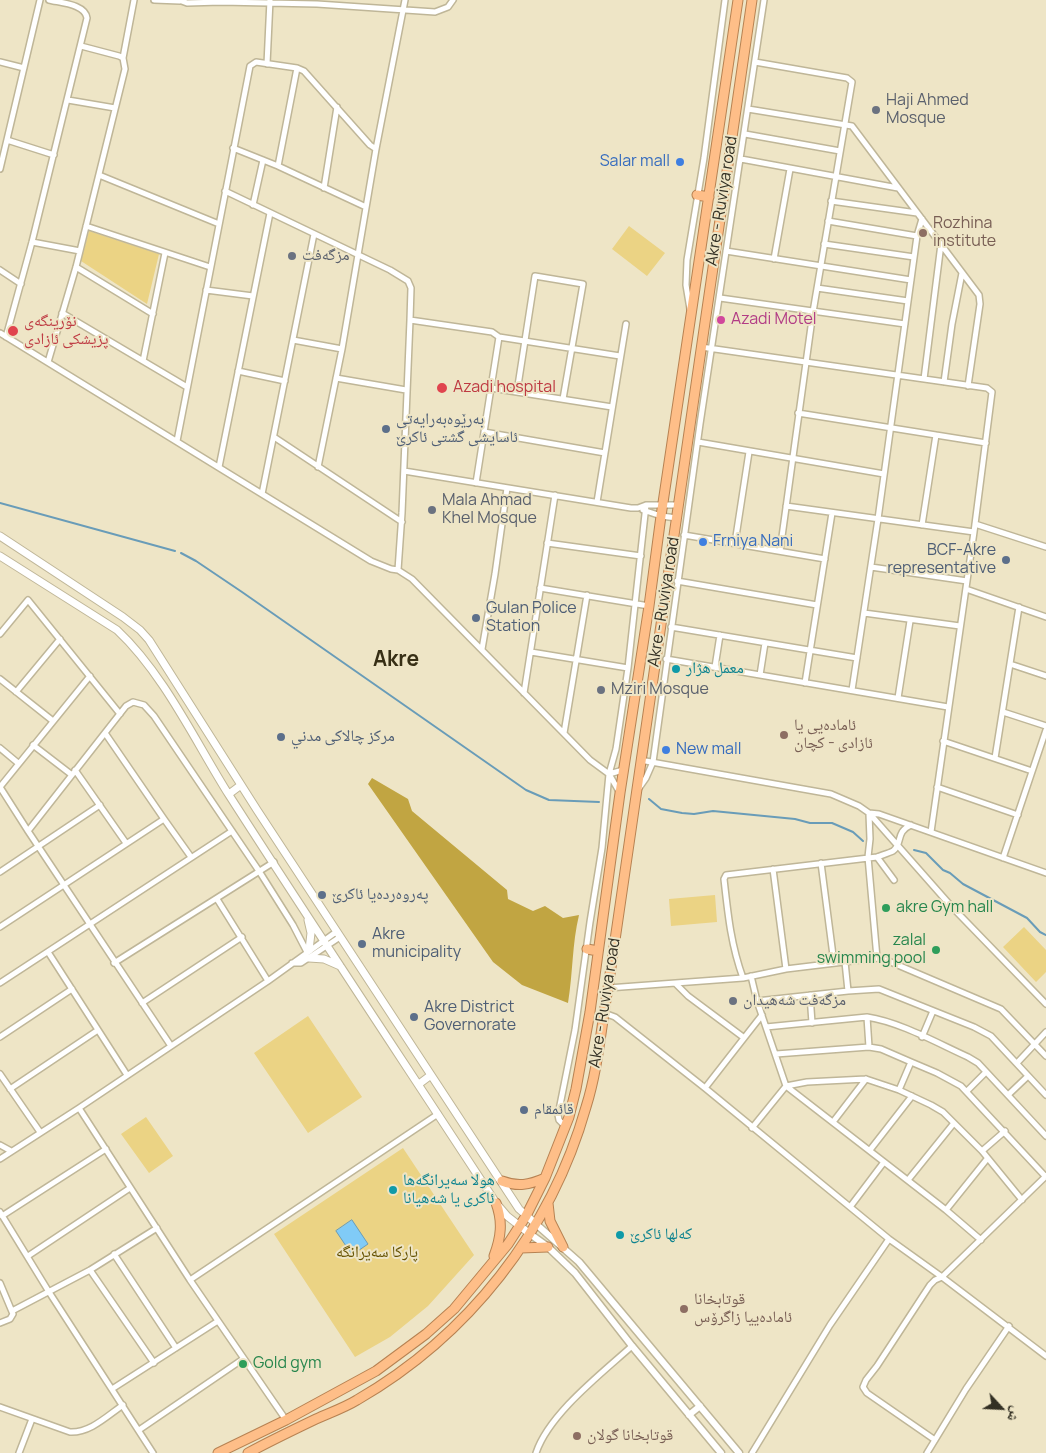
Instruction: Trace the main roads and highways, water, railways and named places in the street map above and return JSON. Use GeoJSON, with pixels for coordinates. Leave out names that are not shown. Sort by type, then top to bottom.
{"type":"FeatureCollection","features":[{"type":"Feature","properties":{"kind":"highway","name":"Akre - Ruviya road"},"geometry":{"type":"LineString","coordinates":[[218,1453],[286,1420],[376,1371],[413,1344],[454,1309],[508,1244],[520,1226],[545,1178],[566,1126],[581,1062],[598,951],[623,770],[738,0]]}},
{"type":"Feature","properties":{"kind":"highway","name":"Akre - Ruviya road"},"geometry":{"type":"LineString","coordinates":[[248,1453],[356,1401],[406,1368],[438,1343],[498,1280],[521,1248],[548,1202],[573,1147],[593,1081],[608,988],[752,0]]}},
{"type":"Feature","properties":{"kind":"highway"},"geometry":{"type":"LineString","coordinates":[[697,195],[709,197]]}},
{"type":"Feature","properties":{"kind":"highway"},"geometry":{"type":"LineString","coordinates":[[690,422],[700,424]]}},
{"type":"Feature","properties":{"kind":"highway"},"geometry":{"type":"LineString","coordinates":[[586,949],[598,951]]}},
{"type":"Feature","properties":{"kind":"highway"},"geometry":{"type":"LineString","coordinates":[[502,1182],[522,1186],[545,1178]]}},
{"type":"Feature","properties":{"kind":"highway"},"geometry":{"type":"LineString","coordinates":[[548,1202],[550,1221],[562,1247]]}},
{"type":"Feature","properties":{"kind":"highway"},"geometry":{"type":"LineString","coordinates":[[491,1264],[501,1232],[496,1203]]}},
{"type":"Feature","properties":{"kind":"highway"},"geometry":{"type":"LineString","coordinates":[[521,1248],[548,1247]]}},
{"type":"Feature","properties":{"kind":"main road"},"geometry":{"type":"LineString","coordinates":[[0,536],[70,581],[140,630],[167,667],[241,785],[519,1209],[536,1224]]}},
{"type":"Feature","properties":{"kind":"main road"},"geometry":{"type":"LineString","coordinates":[[0,556],[117,630],[132,645],[156,676],[229,794],[496,1203],[507,1216],[530,1234]]}},
{"type":"Feature","properties":{"kind":"main road"},"geometry":{"type":"LineString","coordinates":[[229,794],[241,785]]}},
{"type":"Feature","properties":{"kind":"main road"},"geometry":{"type":"LineString","coordinates":[[306,912],[310,933],[308,953],[341,966]]}},
{"type":"Feature","properties":{"kind":"main road"},"geometry":{"type":"LineString","coordinates":[[419,1084],[431,1075]]}},
{"type":"Feature","properties":{"kind":"water"},"geometry":{"type":"Polygon","coordinates":[[[352,1220],[368,1244],[352,1255],[336,1231],[352,1220]]]}},
{"type":"Feature","properties":{"kind":"waterway"},"geometry":{"type":"LineString","coordinates":[[0,503],[175,551]]}},
{"type":"Feature","properties":{"kind":"waterway"},"geometry":{"type":"LineString","coordinates":[[181,553],[242,592],[526,790],[549,800],[599,802]]}},
{"type":"Feature","properties":{"kind":"waterway"},"geometry":{"type":"LineString","coordinates":[[649,799],[661,809],[682,813],[694,814],[713,811],[795,819],[810,823],[832,823],[853,832],[863,841]]}},
{"type":"Feature","properties":{"kind":"waterway"},"geometry":{"type":"LineString","coordinates":[[914,850],[926,853],[943,870],[950,873],[963,884],[1027,918],[1040,932],[1046,935]]}},
{"type":"Feature","properties":{"kind":"place","name":"Haji Ahmed Mosque"},"geometry":{"type":"Point","coordinates":[876,110]}},
{"type":"Feature","properties":{"kind":"place","name":"Salar mall"},"geometry":{"type":"Point","coordinates":[680,162]}},
{"type":"Feature","properties":{"kind":"place","name":"Rozhina institute"},"geometry":{"type":"Point","coordinates":[923,233]}},
{"type":"Feature","properties":{"kind":"place","name":"مزگەفت"},"geometry":{"type":"Point","coordinates":[292,256]}},
{"type":"Feature","properties":{"kind":"place","name":"Azadi Motel"},"geometry":{"type":"Point","coordinates":[721,320]}},
{"type":"Feature","properties":{"kind":"place","name":"نۆرینگەی پزیشکی ئازادی"},"geometry":{"type":"Point","coordinates":[13,331]}},
{"type":"Feature","properties":{"kind":"place","name":"Azadi hospital"},"geometry":{"type":"Point","coordinates":[442,388]}},
{"type":"Feature","properties":{"kind":"place","name":"بەرێوەبەرایەتی ئاسایشی گشتی ئاکرێ"},"geometry":{"type":"Point","coordinates":[386,429]}},
{"type":"Feature","properties":{"kind":"place","name":"Mala Ahmad Khel Mosque"},"geometry":{"type":"Point","coordinates":[432,510]}},
{"type":"Feature","properties":{"kind":"place","name":"Frniya Nani"},"geometry":{"type":"Point","coordinates":[703,542]}},
{"type":"Feature","properties":{"kind":"place","name":"BCF-Akre representative"},"geometry":{"type":"Point","coordinates":[1006,560]}},
{"type":"Feature","properties":{"kind":"place","name":"Gulan Police Station"},"geometry":{"type":"Point","coordinates":[476,618]}},
{"type":"Feature","properties":{"kind":"place","name":"معمل هژار"},"geometry":{"type":"Point","coordinates":[676,669]}},
{"type":"Feature","properties":{"kind":"place","name":"Mziri Mosque"},"geometry":{"type":"Point","coordinates":[601,690]}},
{"type":"Feature","properties":{"kind":"place","name":"ئامادەیی یا ئازادی - کچان"},"geometry":{"type":"Point","coordinates":[784,735]}},
{"type":"Feature","properties":{"kind":"place","name":"مركز چالاکى مدني"},"geometry":{"type":"Point","coordinates":[281,737]}},
{"type":"Feature","properties":{"kind":"place","name":"New mall"},"geometry":{"type":"Point","coordinates":[666,750]}},
{"type":"Feature","properties":{"kind":"place","name":"پەروەردەیا ئاكرێ"},"geometry":{"type":"Point","coordinates":[322,895]}},
{"type":"Feature","properties":{"kind":"place","name":"akre Gym hall"},"geometry":{"type":"Point","coordinates":[886,908]}},
{"type":"Feature","properties":{"kind":"place","name":"Akre municipality"},"geometry":{"type":"Point","coordinates":[362,944]}},
{"type":"Feature","properties":{"kind":"place","name":"zalal swimming pool"},"geometry":{"type":"Point","coordinates":[936,950]}},
{"type":"Feature","properties":{"kind":"place","name":"مزگەفت شه‌هيدان"},"geometry":{"type":"Point","coordinates":[733,1001]}},
{"type":"Feature","properties":{"kind":"place","name":"Akre District Governorate"},"geometry":{"type":"Point","coordinates":[414,1017]}},
{"type":"Feature","properties":{"kind":"place","name":"قائمقام"},"geometry":{"type":"Point","coordinates":[524,1110]}},
{"type":"Feature","properties":{"kind":"place","name":"هولا سەیرانگەها ئاکری یا شەهیانا"},"geometry":{"type":"Point","coordinates":[393,1190]}},
{"type":"Feature","properties":{"kind":"place","name":"کەلها ئاکرێ"},"geometry":{"type":"Point","coordinates":[620,1235]}},
{"type":"Feature","properties":{"kind":"place","name":"قوتابخانا ئامادەییا زاگرۆس"},"geometry":{"type":"Point","coordinates":[684,1309]}},
{"type":"Feature","properties":{"kind":"place","name":"Gold gym"},"geometry":{"type":"Point","coordinates":[243,1364]}},
{"type":"Feature","properties":{"kind":"place","name":"قوتابخانا گولان"},"geometry":{"type":"Point","coordinates":[577,1436]}},
{"type":"Feature","properties":{"kind":"district","name":"Akre"},"geometry":{"type":"Point","coordinates":[396,660]}},
{"type":"Feature","properties":{"kind":"park label","name":"پارکا سەیرانگه"},"geometry":{"type":"Point","coordinates":[377,1253]}}]}
